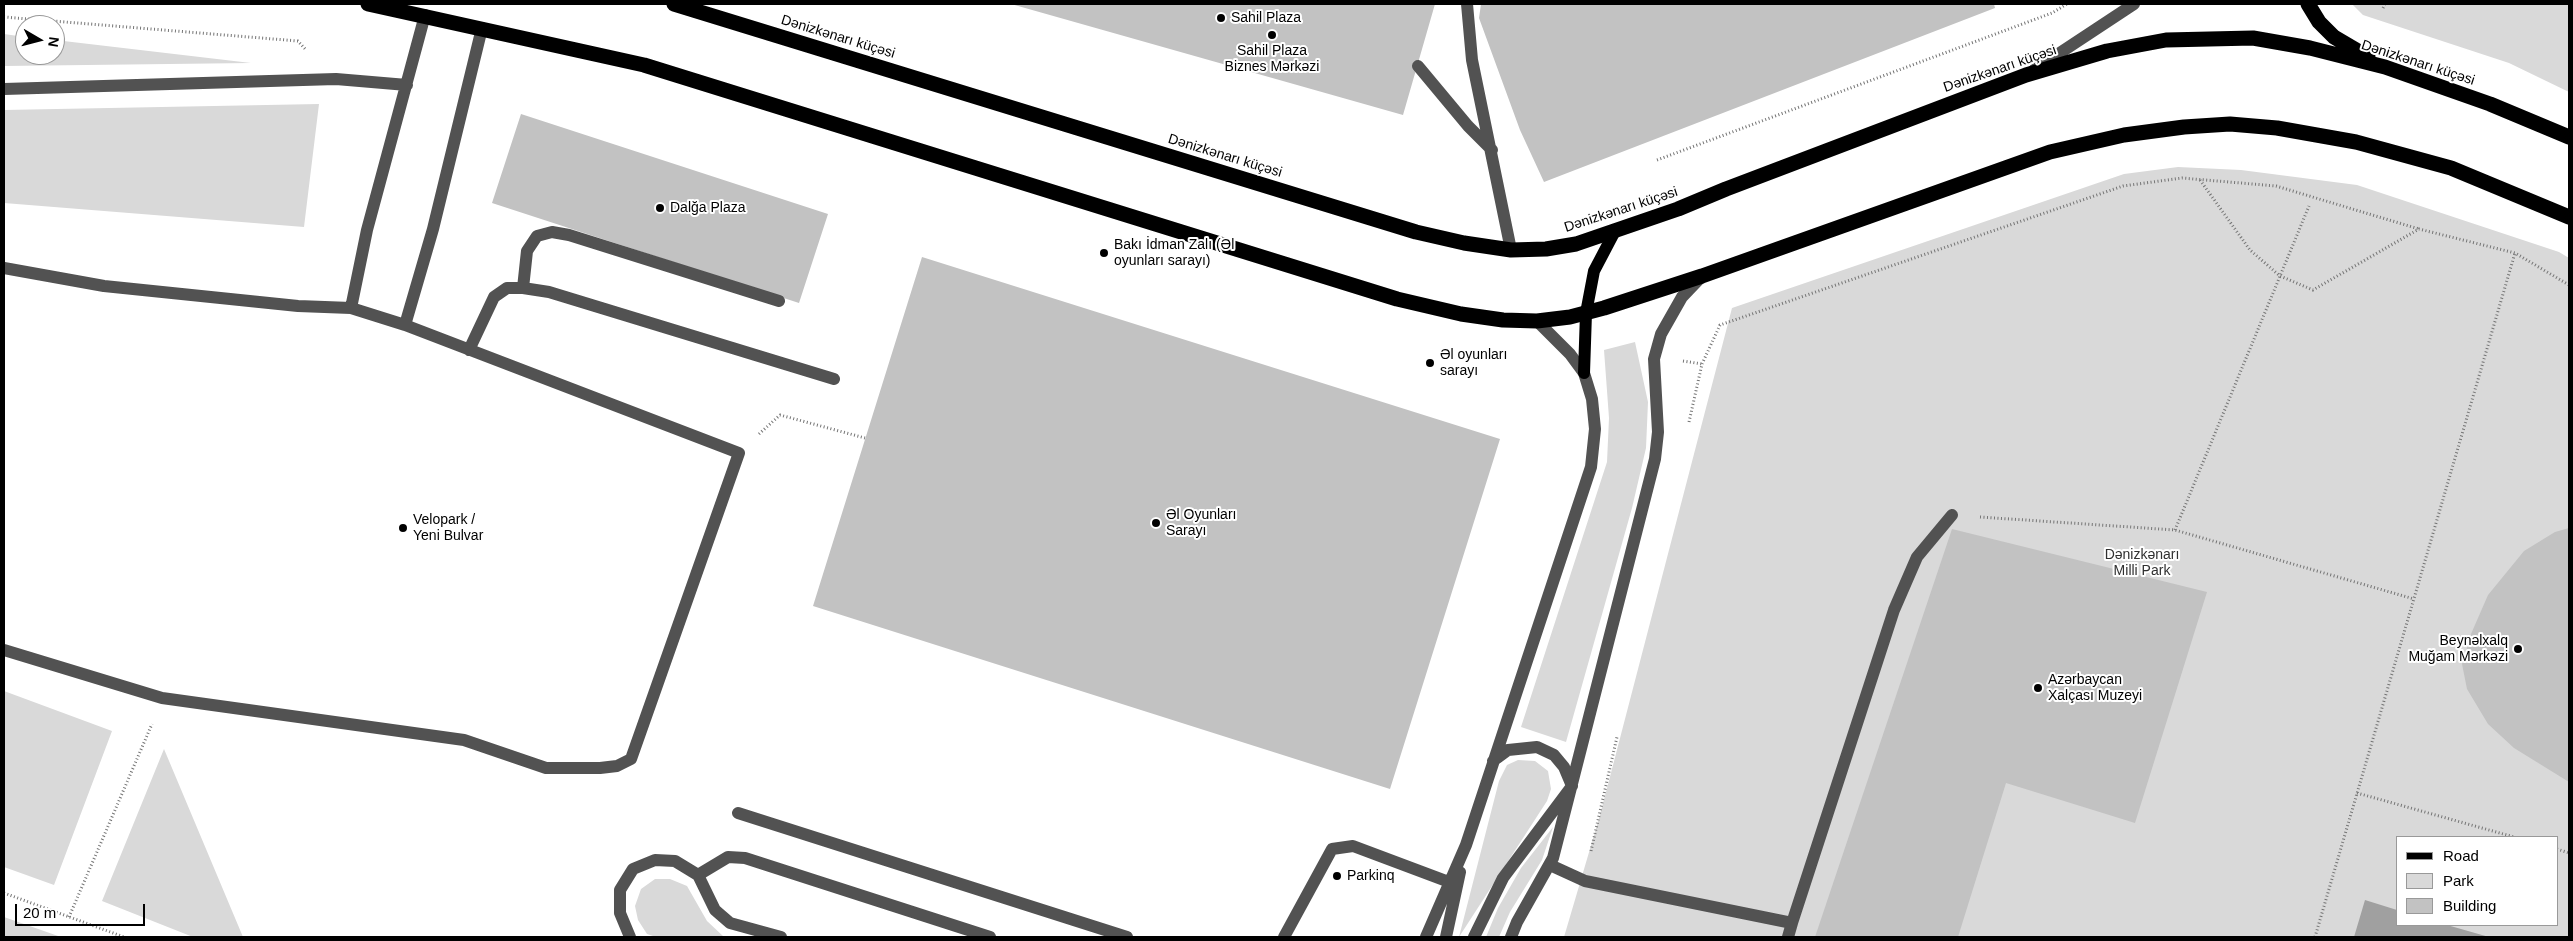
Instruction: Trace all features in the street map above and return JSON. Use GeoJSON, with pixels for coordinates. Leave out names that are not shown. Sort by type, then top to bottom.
{"type":"FeatureCollection","features":[{"type":"Feature","properties":{"kind":"highway"},"geometry":{"type":"LineString","coordinates":[[368,4],[644,65],[1397,299],[1461,314],[1503,320],[1537,321],[1586,312],[1702,276],[2050,152],[2124,135],[2184,126],[2230,124],[2278,128],[2356,142],[2451,168],[2569,217]]}},
{"type":"Feature","properties":{"kind":"highway","name":"Dənizkənarı küçəsi"},"geometry":{"type":"LineString","coordinates":[[674,4],[1416,232],[1464,244],[1511,250],[1546,249],[1576,244],[1678,209],[2026,75],[2107,51],[2166,40],[2253,38],[2310,48],[2385,67],[2490,104],[2569,137]]}},
{"type":"Feature","properties":{"kind":"highway"},"geometry":{"type":"LineString","coordinates":[[2308,4],[2319,22],[2334,37],[2385,67]]}},
{"type":"Feature","properties":{"kind":"main road"},"geometry":{"type":"LineString","coordinates":[[1584,373],[1586,312],[1594,271],[1615,231]]}},
{"type":"Feature","properties":{"kind":"street"},"geometry":{"type":"LineString","coordinates":[[1467,4],[1472,60],[1511,250]]}},
{"type":"Feature","properties":{"kind":"street"},"geometry":{"type":"LineString","coordinates":[[2026,75],[2134,4]]}},
{"type":"Feature","properties":{"kind":"street"},"geometry":{"type":"LineString","coordinates":[[351,308],[367,230],[408,85],[424,15]]}},
{"type":"Feature","properties":{"kind":"street"},"geometry":{"type":"LineString","coordinates":[[405,325],[433,229],[482,28]]}},
{"type":"Feature","properties":{"kind":"street"},"geometry":{"type":"LineString","coordinates":[[1418,66],[1468,126],[1492,150]]}},
{"type":"Feature","properties":{"kind":"street"},"geometry":{"type":"LineString","coordinates":[[4,89],[336,79],[408,85]]}},
{"type":"Feature","properties":{"kind":"street"},"geometry":{"type":"LineString","coordinates":[[523,288],[527,251],[537,236],[552,232],[779,301]]}},
{"type":"Feature","properties":{"kind":"street"},"geometry":{"type":"LineString","coordinates":[[4,268],[104,286],[298,306],[351,308],[405,325],[739,453],[632,759],[617,766],[600,768],[546,768],[464,740],[162,698],[4,650]]}},
{"type":"Feature","properties":{"kind":"street"},"geometry":{"type":"LineString","coordinates":[[1511,937],[1517,922],[1550,865],[1572,786],[1655,459],[1658,432],[1654,359],[1661,334],[1682,297],[1702,276]]}},
{"type":"Feature","properties":{"kind":"street"},"geometry":{"type":"LineString","coordinates":[[469,350],[494,297],[507,288],[523,288],[549,292],[834,379]]}},
{"type":"Feature","properties":{"kind":"street"},"geometry":{"type":"LineString","coordinates":[[1446,937],[1466,845],[1591,467],[1596,429],[1592,399],[1584,373],[1570,354],[1537,321]]}},
{"type":"Feature","properties":{"kind":"street"},"geometry":{"type":"LineString","coordinates":[[1788,937],[1894,610],[1917,556],[1952,515]]}},
{"type":"Feature","properties":{"kind":"street"},"geometry":{"type":"LineString","coordinates":[[1493,761],[1508,750],[1537,747],[1554,755],[1564,767],[1572,786]]}},
{"type":"Feature","properties":{"kind":"street"},"geometry":{"type":"LineString","coordinates":[[1474,937],[1503,878],[1572,786]]}},
{"type":"Feature","properties":{"kind":"street"},"geometry":{"type":"LineString","coordinates":[[738,813],[1127,937]]}},
{"type":"Feature","properties":{"kind":"street"},"geometry":{"type":"LineString","coordinates":[[1426,937],[1466,845]]}},
{"type":"Feature","properties":{"kind":"street"},"geometry":{"type":"LineString","coordinates":[[1284,937],[1332,849],[1353,846],[1449,882]]}},
{"type":"Feature","properties":{"kind":"street"},"geometry":{"type":"LineString","coordinates":[[698,875],[728,856],[745,858],[990,937]]}},
{"type":"Feature","properties":{"kind":"street"},"geometry":{"type":"LineString","coordinates":[[630,937],[620,913],[620,890],[633,869],[655,860],[675,861],[698,875],[715,910],[730,923],[781,937]]}},
{"type":"Feature","properties":{"kind":"street"},"geometry":{"type":"LineString","coordinates":[[1550,865],[1584,881],[1792,923]]}},
{"type":"Feature","properties":{"kind":"path"},"geometry":{"type":"LineString","coordinates":[[1657,160],[2052,12],[2067,4]]}},
{"type":"Feature","properties":{"kind":"path"},"geometry":{"type":"LineString","coordinates":[[4,17],[298,41],[336,79]]}},
{"type":"Feature","properties":{"kind":"path"},"geometry":{"type":"LineString","coordinates":[[1686,431],[1702,364],[1720,325],[2124,186],[2182,178],[2276,186],[2420,229],[2514,253],[2569,285]]}},
{"type":"Feature","properties":{"kind":"path"},"geometry":{"type":"LineString","coordinates":[[2200,180],[2250,250],[2280,276],[2313,290],[2420,229]]}},
{"type":"Feature","properties":{"kind":"path"},"geometry":{"type":"LineString","coordinates":[[2175,530],[2309,206]]}},
{"type":"Feature","properties":{"kind":"path"},"geometry":{"type":"LineString","coordinates":[[2315,937],[2514,253]]}},
{"type":"Feature","properties":{"kind":"path"},"geometry":{"type":"LineString","coordinates":[[739,453],[780,415],[866,438]]}},
{"type":"Feature","properties":{"kind":"path"},"geometry":{"type":"LineString","coordinates":[[1952,515],[2175,530],[2414,598]]}},
{"type":"Feature","properties":{"kind":"path"},"geometry":{"type":"LineString","coordinates":[[69,917],[162,698]]}},
{"type":"Feature","properties":{"kind":"path"},"geometry":{"type":"LineString","coordinates":[[1584,881],[1619,728]]}},
{"type":"Feature","properties":{"kind":"path"},"geometry":{"type":"LineString","coordinates":[[2357,793],[2510,836]]}},
{"type":"Feature","properties":{"kind":"path"},"geometry":{"type":"LineString","coordinates":[[4,893],[124,937]]}},
{"type":"Feature","properties":{"kind":"green space"},"geometry":{"type":"Polygon","coordinates":[[[2352,4],[2569,4],[2569,92],[2509,63],[2363,15],[2352,4]]]}},
{"type":"Feature","properties":{"kind":"green space"},"geometry":{"type":"Polygon","coordinates":[[[4,34],[15,36],[15,65],[65,65],[65,41],[251,63],[4,66],[4,34]]]}},
{"type":"Feature","properties":{"kind":"green space"},"geometry":{"type":"Polygon","coordinates":[[[319,104],[304,227],[4,203],[4,110],[319,104]]]}},
{"type":"Feature","properties":{"kind":"green space","name":"Dənizkənarı Milli Park"},"geometry":{"type":"Polygon","coordinates":[[[2178,167],[2241,170],[2357,185],[2559,252],[2569,258],[2569,937],[1564,937],[1600,815],[1732,308],[2124,174],[2178,167]]]}},
{"type":"Feature","properties":{"kind":"green space"},"geometry":{"type":"Polygon","coordinates":[[[1635,342],[1648,402],[1646,448],[1632,508],[1566,742],[1521,727],[1607,462],[1609,418],[1604,350],[1635,342]]]}},
{"type":"Feature","properties":{"kind":"green space"},"geometry":{"type":"Polygon","coordinates":[[[4,691],[112,731],[54,885],[4,867],[4,691]]]}},
{"type":"Feature","properties":{"kind":"green space"},"geometry":{"type":"Polygon","coordinates":[[[164,749],[243,937],[193,937],[102,901],[164,749]]]}},
{"type":"Feature","properties":{"kind":"green space"},"geometry":{"type":"Polygon","coordinates":[[[1518,760],[1535,761],[1548,771],[1551,789],[1547,801],[1459,937],[1499,781],[1507,765],[1518,760]]]}},
{"type":"Feature","properties":{"kind":"green space"},"geometry":{"type":"Polygon","coordinates":[[[1553,827],[1542,860],[1510,912],[1499,937],[1486,937],[1498,908],[1521,868],[1553,827]]]}},
{"type":"Feature","properties":{"kind":"green space"},"geometry":{"type":"Polygon","coordinates":[[[655,879],[670,879],[687,886],[707,921],[723,936],[656,937],[647,934],[638,920],[635,906],[641,889],[655,879]]]}},
{"type":"Feature","properties":{"kind":"green space"},"geometry":{"type":"Polygon","coordinates":[[[4,917],[61,937],[4,937],[4,917]]]}},
{"type":"Feature","properties":{"kind":"shaded area"},"geometry":{"type":"Polygon","coordinates":[[[2365,900],[2396,910],[2396,926],[2450,926],[2489,937],[2354,937],[2365,900]]]}},
{"type":"Feature","properties":{"kind":"building","name":"Sahil Plaza Biznes Mərkəzi"},"geometry":{"type":"Polygon","coordinates":[[[1011,4],[1435,4],[1403,115],[1011,4]]]}},
{"type":"Feature","properties":{"kind":"building"},"geometry":{"type":"Polygon","coordinates":[[[1481,4],[1994,4],[1995,8],[1544,182],[1520,130],[1479,18],[1481,4]]]}},
{"type":"Feature","properties":{"kind":"building","name":"Dalğa Plaza"},"geometry":{"type":"Polygon","coordinates":[[[521,114],[828,214],[799,303],[492,203],[521,114]]]}},
{"type":"Feature","properties":{"kind":"building","name":"Əl Oyunları Sarayı"},"geometry":{"type":"Polygon","coordinates":[[[922,257],[1500,439],[1390,789],[813,606],[922,257]]]}},
{"type":"Feature","properties":{"kind":"building","name":"Beynəlxalq Muğam Mərkəzi"},"geometry":{"type":"Polygon","coordinates":[[[2569,528],[2569,782],[2514,748],[2488,724],[2467,689],[2462,664],[2471,634],[2488,595],[2524,551],[2555,532],[2569,528]]]}},
{"type":"Feature","properties":{"kind":"building","name":"Azərbaycan Xalçası Muzeyi"},"geometry":{"type":"Polygon","coordinates":[[[1952,529],[2207,592],[2135,823],[2006,783],[1958,937],[1815,937],[1952,529]]]}},
{"type":"Feature","properties":{"kind":"place","name":"Sahil Plaza"},"geometry":{"type":"Point","coordinates":[1221,18]}},
{"type":"Feature","properties":{"kind":"place","name":"Sahil Plaza Biznes Mərkəzi"},"geometry":{"type":"Point","coordinates":[1272,35]}},
{"type":"Feature","properties":{"kind":"place","name":"Dalğa Plaza"},"geometry":{"type":"Point","coordinates":[660,208]}},
{"type":"Feature","properties":{"kind":"place","name":"Bakı İdman Zalı (Əl oyunları sarayı)"},"geometry":{"type":"Point","coordinates":[1104,253]}},
{"type":"Feature","properties":{"kind":"place","name":"Əl oyunları sarayı"},"geometry":{"type":"Point","coordinates":[1430,363]}},
{"type":"Feature","properties":{"kind":"place","name":"Əl Oyunları Sarayı"},"geometry":{"type":"Point","coordinates":[1156,523]}},
{"type":"Feature","properties":{"kind":"place","name":"Velopark / Yeni Bulvar"},"geometry":{"type":"Point","coordinates":[403,528]}},
{"type":"Feature","properties":{"kind":"place","name":"Beynəlxalq Muğam Mərkəzi"},"geometry":{"type":"Point","coordinates":[2518,649]}},
{"type":"Feature","properties":{"kind":"place","name":"Azərbaycan Xalçası Muzeyi"},"geometry":{"type":"Point","coordinates":[2038,688]}},
{"type":"Feature","properties":{"kind":"place","name":"Parkinq"},"geometry":{"type":"Point","coordinates":[1337,876]}}]}
